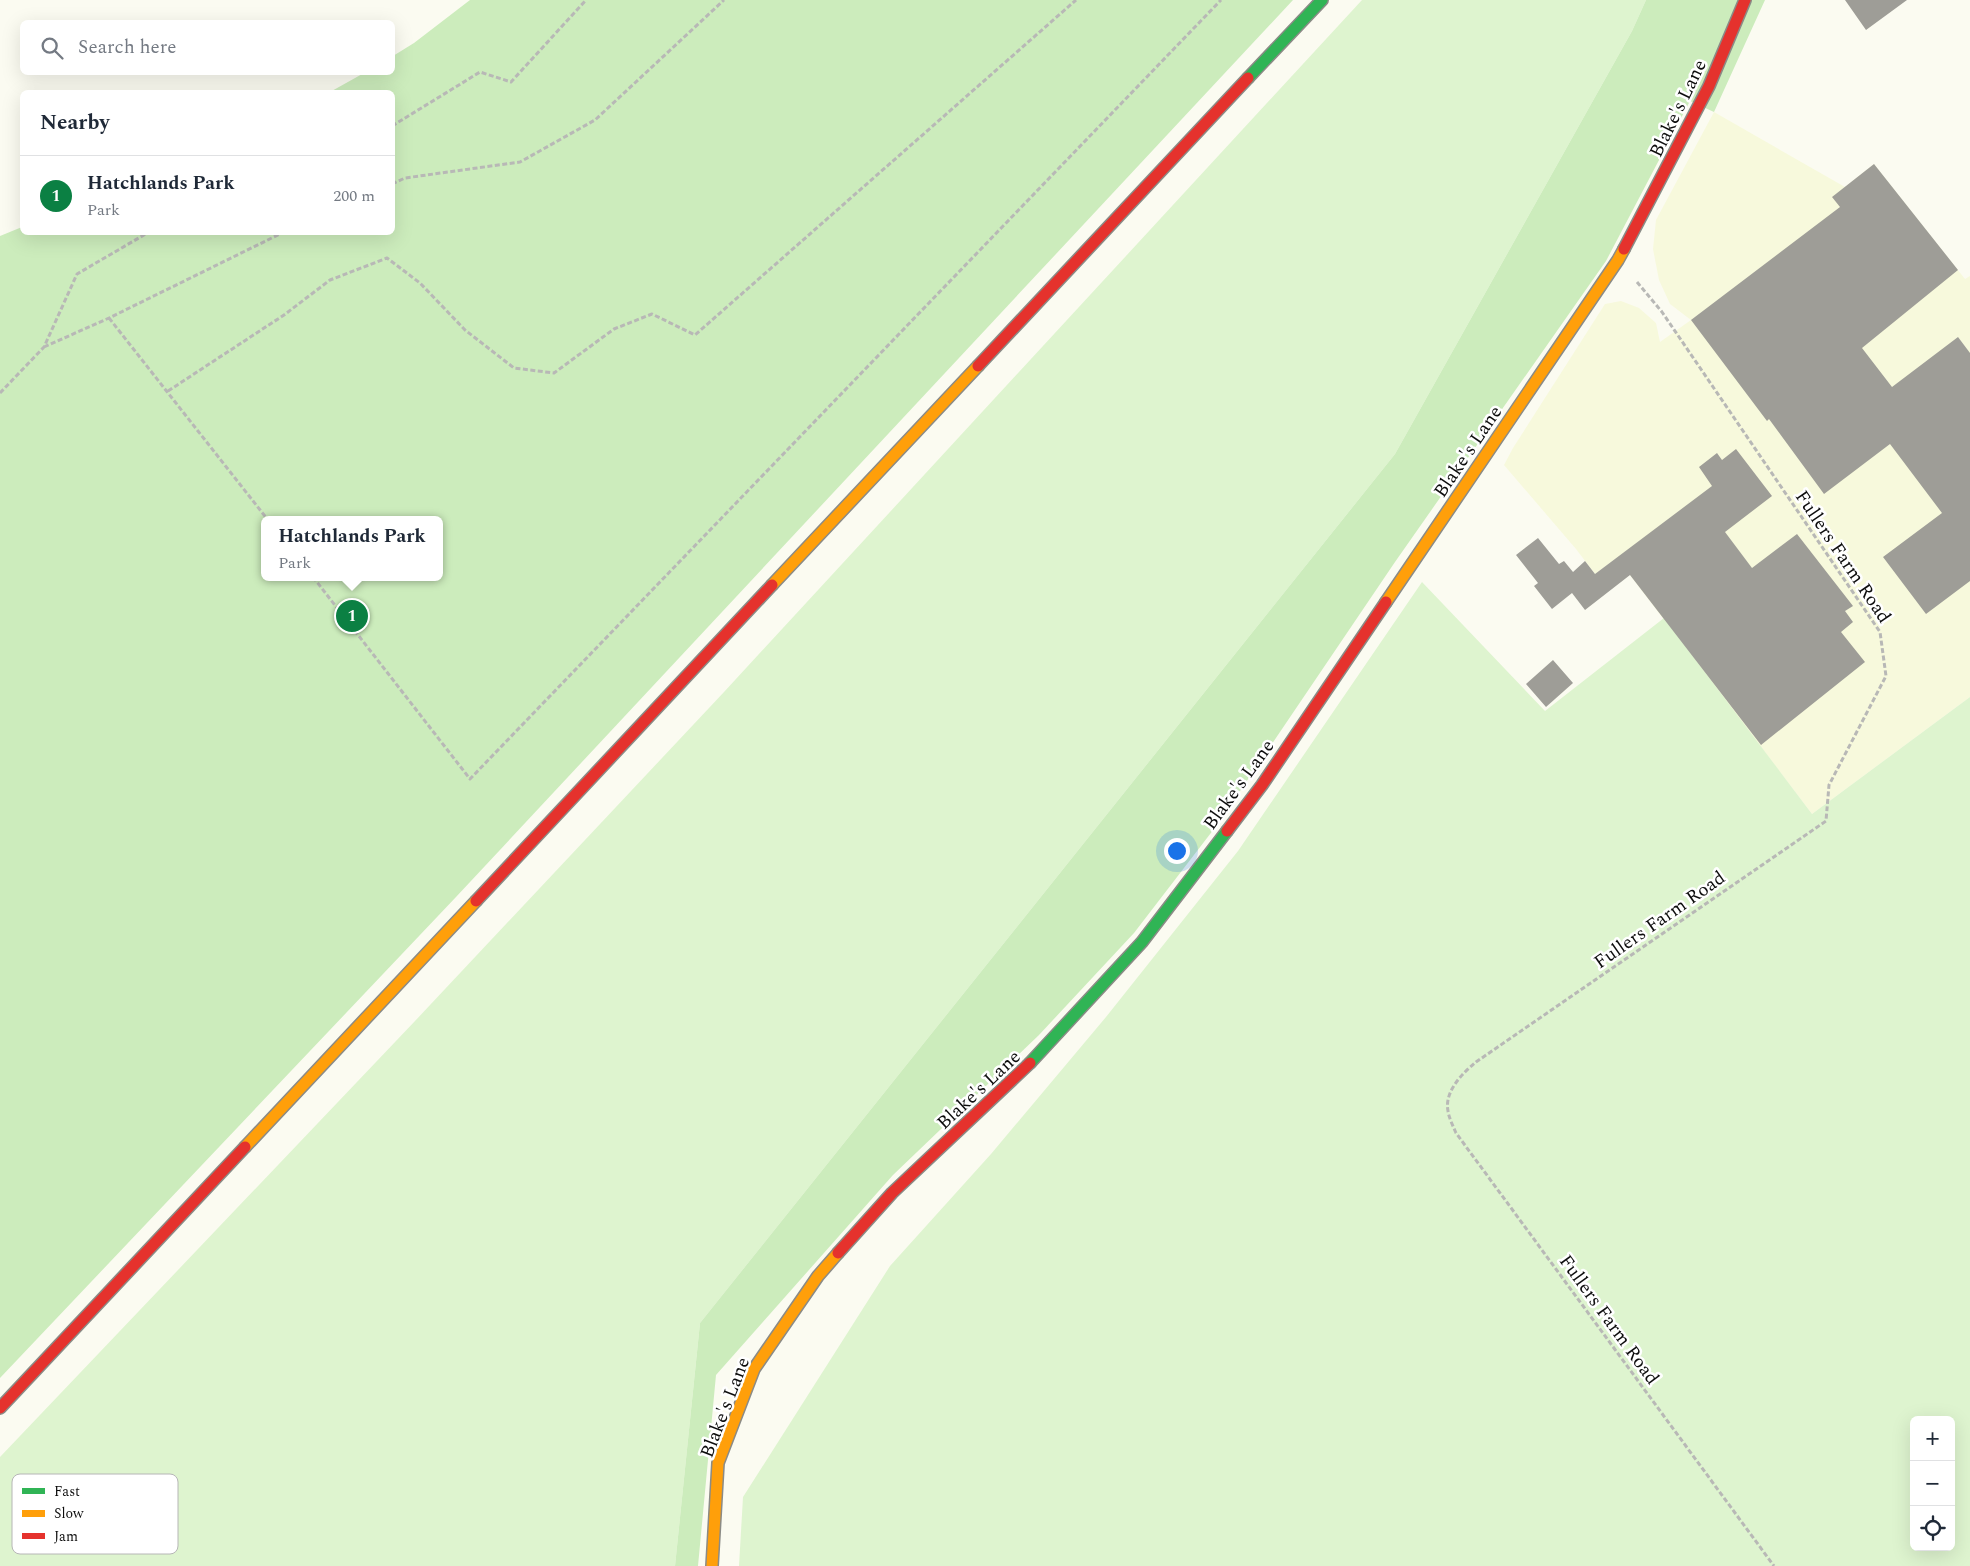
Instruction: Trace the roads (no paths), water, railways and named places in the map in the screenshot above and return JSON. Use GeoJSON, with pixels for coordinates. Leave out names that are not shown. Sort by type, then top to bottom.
{"type":"FeatureCollection","features":[{"type":"Feature","properties":{"kind":"main road"},"geometry":{"type":"LineString","coordinates":[[0,1408],[1322,0]]}},
{"type":"Feature","properties":{"kind":"main road","name":"Blake's Lane"},"geometry":{"type":"LineString","coordinates":[[712,1566],[718,1462],[754,1368],[818,1276],[892,1193],[1023,1071],[1142,942],[1262,785],[1618,260],[1709,86],[1745,0]]}},
{"type":"Feature","properties":{"kind":"place","name":"Hatchlands Park"},"geometry":{"type":"Point","coordinates":[352,616]}}]}
